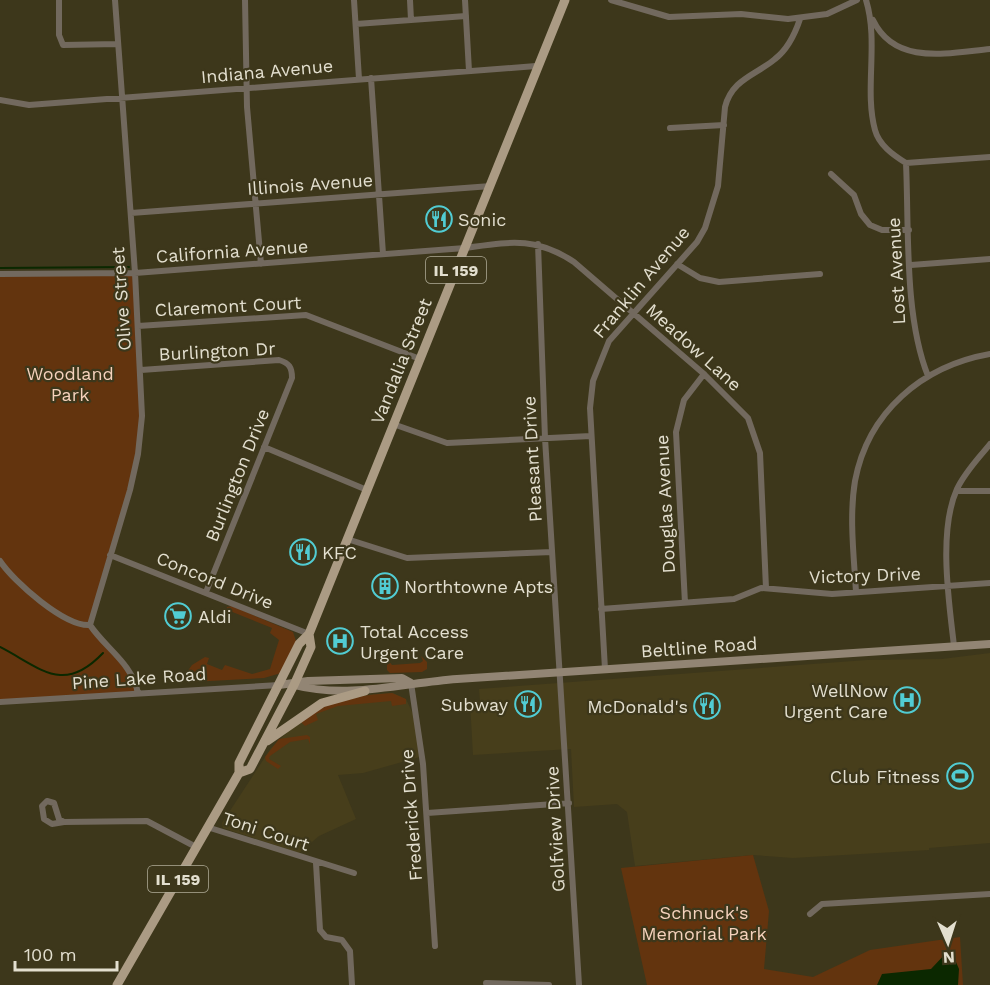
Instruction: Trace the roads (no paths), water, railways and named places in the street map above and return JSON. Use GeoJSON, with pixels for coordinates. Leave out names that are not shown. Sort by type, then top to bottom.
{"type":"FeatureCollection","features":[{"type":"Feature","properties":{"kind":"main road","name":"Vandalia Street"},"geometry":{"type":"LineString","coordinates":[[117,985],[239,773],[239,763],[299,644],[309,634],[490,186],[536,66],[565,0]]}},
{"type":"Feature","properties":{"kind":"main road","name":"Vandalia Street"},"geometry":{"type":"LineString","coordinates":[[239,773],[250,769],[294,685],[311,647],[309,634]]}},
{"type":"Feature","properties":{"kind":"main road","name":"Beltline Road"},"geometry":{"type":"LineString","coordinates":[[279,685],[294,685],[309,689],[365,691],[402,688],[411,683],[990,644]]}},
{"type":"Feature","properties":{"kind":"main road","name":"Beltline Road"},"geometry":{"type":"LineString","coordinates":[[294,685],[308,681],[402,678],[411,683]]}},
{"type":"Feature","properties":{"kind":"main road"},"geometry":{"type":"LineString","coordinates":[[262,745],[295,719],[322,703],[365,691]]}},
{"type":"Feature","properties":{"kind":"street"},"geometry":{"type":"LineString","coordinates":[[58,0],[59,34],[63,45],[118,44]]}},
{"type":"Feature","properties":{"kind":"street","name":"Olive Street"},"geometry":{"type":"LineString","coordinates":[[90,625],[138,454],[142,416],[135,273],[115,0]]}},
{"type":"Feature","properties":{"kind":"street"},"geometry":{"type":"LineString","coordinates":[[245,0],[247,88],[254,203],[261,264]]}},
{"type":"Feature","properties":{"kind":"street"},"geometry":{"type":"LineString","coordinates":[[354,0],[359,79]]}},
{"type":"Feature","properties":{"kind":"street"},"geometry":{"type":"LineString","coordinates":[[410,0],[411,20]]}},
{"type":"Feature","properties":{"kind":"street"},"geometry":{"type":"LineString","coordinates":[[465,0],[469,71]]}},
{"type":"Feature","properties":{"kind":"street"},"geometry":{"type":"LineString","coordinates":[[611,0],[669,17],[741,14],[800,19],[827,14],[857,0]]}},
{"type":"Feature","properties":{"kind":"street"},"geometry":{"type":"LineString","coordinates":[[866,0],[880,35],[905,51],[923,54],[990,49]]}},
{"type":"Feature","properties":{"kind":"street"},"geometry":{"type":"LineString","coordinates":[[356,24],[466,16]]}},
{"type":"Feature","properties":{"kind":"street"},"geometry":{"type":"LineString","coordinates":[[872,18],[875,130],[889,152],[906,163],[990,157]]}},
{"type":"Feature","properties":{"kind":"street","name":"Franklin Avenue"},"geometry":{"type":"LineString","coordinates":[[605,669],[591,436],[591,396],[597,366],[609,341],[697,242],[711,213],[718,186],[726,102],[735,86],[776,59],[792,39],[800,19]]}},
{"type":"Feature","properties":{"kind":"street","name":"Indiana Avenue"},"geometry":{"type":"LineString","coordinates":[[0,100],[29,105],[536,66]]}},
{"type":"Feature","properties":{"kind":"street"},"geometry":{"type":"LineString","coordinates":[[371,78],[383,254]]}},
{"type":"Feature","properties":{"kind":"street"},"geometry":{"type":"LineString","coordinates":[[670,128],[724,124]]}},
{"type":"Feature","properties":{"kind":"street","name":"Lost Avenue"},"geometry":{"type":"LineString","coordinates":[[906,163],[915,336],[928,376]]}},
{"type":"Feature","properties":{"kind":"street"},"geometry":{"type":"LineString","coordinates":[[831,174],[854,195],[861,214],[870,225],[882,230],[909,230]]}},
{"type":"Feature","properties":{"kind":"street","name":"Illinois Avenue"},"geometry":{"type":"LineString","coordinates":[[131,213],[490,186]]}},
{"type":"Feature","properties":{"kind":"street","name":"Meadow Lane"},"geometry":{"type":"LineString","coordinates":[[465,248],[519,241],[538,244],[574,262],[704,374],[748,418],[758,442],[766,588]]}},
{"type":"Feature","properties":{"kind":"street","name":"Pleasant Drive"},"geometry":{"type":"LineString","coordinates":[[538,244],[545,438],[561,672]]}},
{"type":"Feature","properties":{"kind":"street","name":"California Avenue"},"geometry":{"type":"LineString","coordinates":[[0,274],[135,273],[465,248]]}},
{"type":"Feature","properties":{"kind":"street"},"geometry":{"type":"LineString","coordinates":[[911,265],[990,259]]}},
{"type":"Feature","properties":{"kind":"street"},"geometry":{"type":"LineString","coordinates":[[677,264],[700,278],[719,282],[819,274]]}},
{"type":"Feature","properties":{"kind":"street","name":"Claremont Court"},"geometry":{"type":"LineString","coordinates":[[138,326],[306,315],[420,359]]}},
{"type":"Feature","properties":{"kind":"street"},"geometry":{"type":"LineString","coordinates":[[856,592],[855,484],[859,465],[871,435],[888,409],[928,376],[959,362],[990,354]]}},
{"type":"Feature","properties":{"kind":"street","name":"Burlington Dr"},"geometry":{"type":"LineString","coordinates":[[141,370],[279,360],[287,363],[292,369]]}},
{"type":"Feature","properties":{"kind":"street","name":"Burlington Drive"},"geometry":{"type":"LineString","coordinates":[[206,592],[292,378],[292,369]]}},
{"type":"Feature","properties":{"kind":"street","name":"Douglas Avenue"},"geometry":{"type":"LineString","coordinates":[[685,603],[676,432],[684,400],[704,374]]}},
{"type":"Feature","properties":{"kind":"street"},"geometry":{"type":"LineString","coordinates":[[393,424],[447,443],[591,436]]}},
{"type":"Feature","properties":{"kind":"street"},"geometry":{"type":"LineString","coordinates":[[954,646],[949,586],[948,531],[957,491],[970,468],[990,444]]}},
{"type":"Feature","properties":{"kind":"street"},"geometry":{"type":"LineString","coordinates":[[264,447],[367,490]]}},
{"type":"Feature","properties":{"kind":"street"},"geometry":{"type":"LineString","coordinates":[[957,491],[990,491]]}},
{"type":"Feature","properties":{"kind":"street"},"geometry":{"type":"LineString","coordinates":[[347,539],[407,558],[552,552]]}},
{"type":"Feature","properties":{"kind":"street","name":"Concord Drive"},"geometry":{"type":"LineString","coordinates":[[110,555],[309,634]]}},
{"type":"Feature","properties":{"kind":"street"},"geometry":{"type":"LineString","coordinates":[[0,561],[17,580],[69,622],[80,626],[90,625],[122,660],[135,681],[138,693]]}},
{"type":"Feature","properties":{"kind":"street","name":"Victory Drive"},"geometry":{"type":"LineString","coordinates":[[601,609],[734,599],[766,588],[813,594],[990,583]]}},
{"type":"Feature","properties":{"kind":"street","name":"Golfview Drive"},"geometry":{"type":"LineString","coordinates":[[561,672],[579,985]]}},
{"type":"Feature","properties":{"kind":"street","name":"Frederick Drive"},"geometry":{"type":"LineString","coordinates":[[411,683],[418,717],[427,813],[435,946]]}},
{"type":"Feature","properties":{"kind":"street","name":"Pine Lake Road"},"geometry":{"type":"LineString","coordinates":[[0,702],[279,685]]}},
{"type":"Feature","properties":{"kind":"street"},"geometry":{"type":"LineString","coordinates":[[427,813],[569,803]]}},
{"type":"Feature","properties":{"kind":"street"},"geometry":{"type":"LineString","coordinates":[[64,822],[147,820],[196,847]]}},
{"type":"Feature","properties":{"kind":"street","name":"Toni Court"},"geometry":{"type":"LineString","coordinates":[[207,827],[354,873]]}},
{"type":"Feature","properties":{"kind":"street","name":"Toni Court"},"geometry":{"type":"LineString","coordinates":[[316,862],[321,930],[326,937],[342,940],[349,948],[352,985]]}},
{"type":"Feature","properties":{"kind":"street"},"geometry":{"type":"LineString","coordinates":[[810,914],[822,904],[990,894]]}},
{"type":"Feature","properties":{"kind":"street"},"geometry":{"type":"LineString","coordinates":[[486,983],[549,985]]}},
{"type":"Feature","properties":{"kind":"waterway"},"geometry":{"type":"LineString","coordinates":[[0,268],[129,267]]}},
{"type":"Feature","properties":{"kind":"waterway"},"geometry":{"type":"LineString","coordinates":[[0,647],[40,669],[52,674],[64,675],[76,673],[89,666],[103,653]]}},
{"type":"Feature","properties":{"kind":"place","name":"Sonic"},"geometry":{"type":"Point","coordinates":[439,219]}},
{"type":"Feature","properties":{"kind":"place","name":"KFC"},"geometry":{"type":"Point","coordinates":[303,552]}},
{"type":"Feature","properties":{"kind":"place","name":"Northtowne Apts"},"geometry":{"type":"Point","coordinates":[385,586]}},
{"type":"Feature","properties":{"kind":"place","name":"Aldi"},"geometry":{"type":"Point","coordinates":[178,616]}},
{"type":"Feature","properties":{"kind":"place","name":"Total Access Urgent Care"},"geometry":{"type":"Point","coordinates":[340,641]}},
{"type":"Feature","properties":{"kind":"place","name":"WellNow Urgent Care"},"geometry":{"type":"Point","coordinates":[907,700]}},
{"type":"Feature","properties":{"kind":"place","name":"Subway"},"geometry":{"type":"Point","coordinates":[528,704]}},
{"type":"Feature","properties":{"kind":"place","name":"McDonald's"},"geometry":{"type":"Point","coordinates":[707,706]}},
{"type":"Feature","properties":{"kind":"place","name":"Club Fitness"},"geometry":{"type":"Point","coordinates":[960,776]}},
{"type":"Feature","properties":{"kind":"park label","name":"Woodland Park"},"geometry":{"type":"Point","coordinates":[70,383]}},
{"type":"Feature","properties":{"kind":"park label","name":"Schnuck's Memorial Park"},"geometry":{"type":"Point","coordinates":[704,922]}}]}
